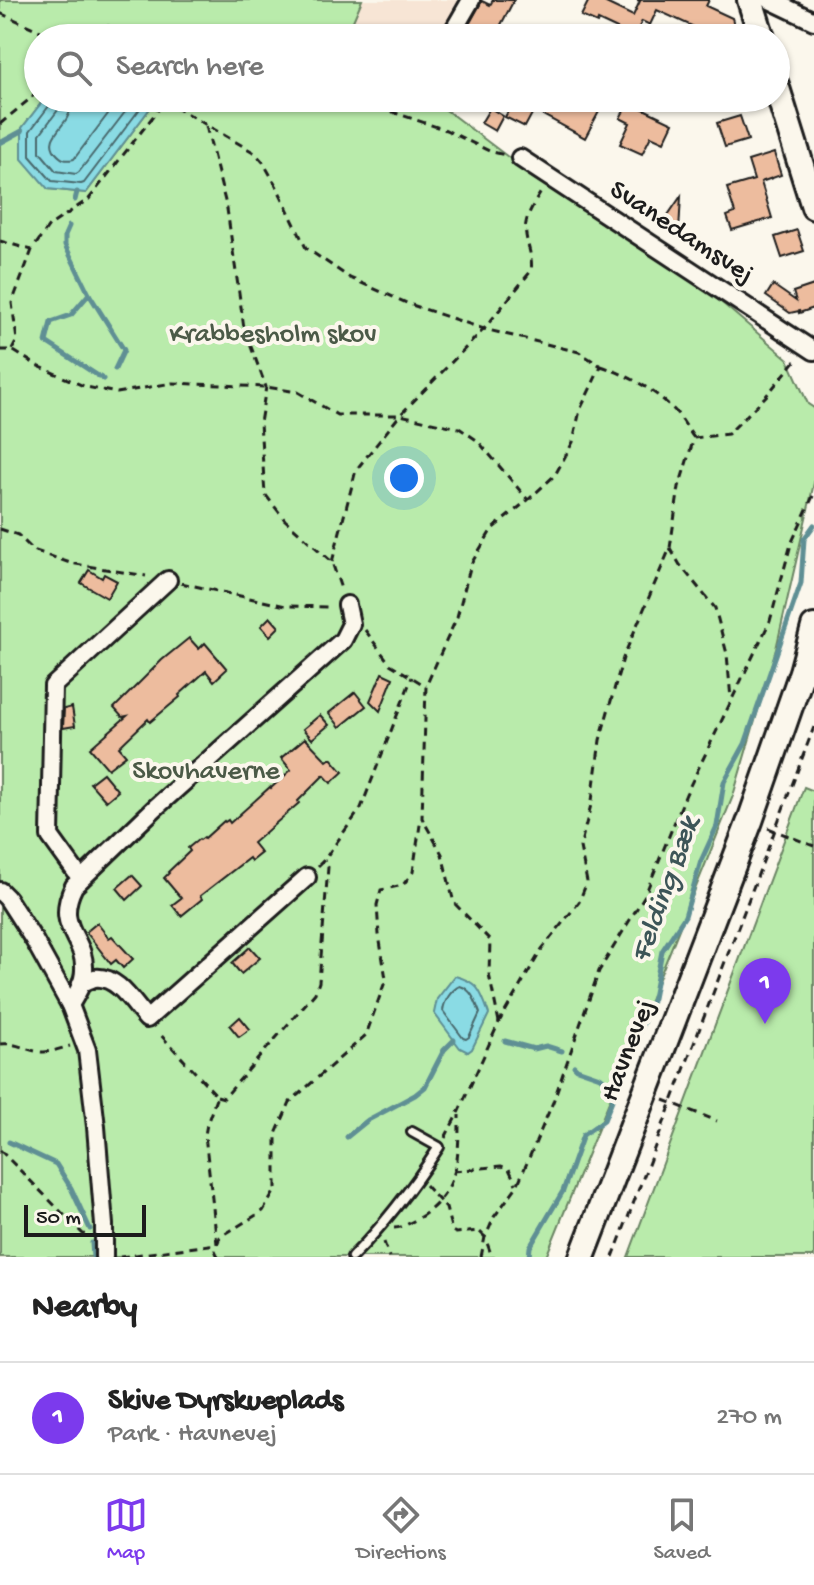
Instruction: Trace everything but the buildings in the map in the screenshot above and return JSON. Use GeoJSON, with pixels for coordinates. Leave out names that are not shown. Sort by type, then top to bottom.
{"type":"FeatureCollection","features":[{"type":"Feature","properties":{"kind":"street"},"geometry":{"type":"LineString","coordinates":[[457,24],[471,0]]}},
{"type":"Feature","properties":{"kind":"street"},"geometry":{"type":"LineString","coordinates":[[750,0],[758,24]]}},
{"type":"Feature","properties":{"kind":"street"},"geometry":{"type":"LineString","coordinates":[[770,0],[814,21]]}},
{"type":"Feature","properties":{"kind":"street"},"geometry":{"type":"LineString","coordinates":[[784,112],[814,207]]}},
{"type":"Feature","properties":{"kind":"street","name":"Svanedamsvej"},"geometry":{"type":"LineString","coordinates":[[520,158],[811,350]]}},
{"type":"Feature","properties":{"kind":"street"},"geometry":{"type":"LineString","coordinates":[[81,879],[50,836],[53,686],[168,580]]}},
{"type":"Feature","properties":{"kind":"street"},"geometry":{"type":"LineString","coordinates":[[70,1005],[84,971],[83,960],[68,923],[69,896],[81,879],[155,808],[343,640],[351,624],[347,605]]}},
{"type":"Feature","properties":{"kind":"street","name":"Havnevej"},"geometry":{"type":"LineString","coordinates":[[582,1257],[750,821],[802,672],[814,627]]}},
{"type":"Feature","properties":{"kind":"street"},"geometry":{"type":"LineString","coordinates":[[81,984],[93,978],[109,980],[147,1019],[307,877]]}},
{"type":"Feature","properties":{"kind":"street"},"geometry":{"type":"LineString","coordinates":[[0,891],[34,940],[70,1005],[87,1050],[96,1127],[104,1257]]}},
{"type":"Feature","properties":{"kind":"lane"},"geometry":{"type":"LineString","coordinates":[[352,1257],[380,1229],[439,1147],[412,1132]]}},
{"type":"Feature","properties":{"kind":"path"},"geometry":{"type":"LineString","coordinates":[[0,13],[25,24]]}},
{"type":"Feature","properties":{"kind":"path"},"geometry":{"type":"LineString","coordinates":[[0,124],[24,104]]}},
{"type":"Feature","properties":{"kind":"path"},"geometry":{"type":"LineString","coordinates":[[12,350],[17,340],[12,303],[32,250],[49,226],[89,199],[153,112]]}},
{"type":"Feature","properties":{"kind":"path"},"geometry":{"type":"LineString","coordinates":[[184,112],[255,153],[277,187],[306,248],[350,278],[409,304],[484,329],[579,352],[657,395],[676,412],[694,438]]}},
{"type":"Feature","properties":{"kind":"path"},"geometry":{"type":"LineString","coordinates":[[393,112],[446,130],[489,151],[520,158]]}},
{"type":"Feature","properties":{"kind":"path"},"geometry":{"type":"LineString","coordinates":[[206,125],[227,209],[244,328],[266,387],[260,423],[265,494],[285,520],[332,562],[347,605],[390,664],[426,686]]}},
{"type":"Feature","properties":{"kind":"path"},"geometry":{"type":"LineString","coordinates":[[332,562],[356,470],[400,415],[484,329],[531,271],[533,261],[525,226],[530,211],[550,178]]}},
{"type":"Feature","properties":{"kind":"path"},"geometry":{"type":"LineString","coordinates":[[0,241],[32,250]]}},
{"type":"Feature","properties":{"kind":"path"},"geometry":{"type":"LineString","coordinates":[[0,350],[12,350],[38,366],[86,387],[117,393],[172,383],[266,387],[298,392],[337,415],[400,415],[459,428],[478,441],[528,500]]}},
{"type":"Feature","properties":{"kind":"path"},"geometry":{"type":"LineString","coordinates":[[694,438],[728,434],[811,350]]}},
{"type":"Feature","properties":{"kind":"path"},"geometry":{"type":"LineString","coordinates":[[218,1257],[215,1250],[220,1237],[263,1211],[276,1189],[276,1134],[290,1102],[366,1035],[386,979],[377,905],[381,890],[403,885],[413,872],[422,818],[426,686],[457,617],[471,564],[492,529],[555,475],[573,442],[580,410],[601,366]]}},
{"type":"Feature","properties":{"kind":"path"},"geometry":{"type":"LineString","coordinates":[[439,1147],[459,1111],[499,1022],[542,949],[579,902],[587,882],[580,847],[592,801],[600,740],[623,658],[670,548],[679,487],[694,438]]}},
{"type":"Feature","properties":{"kind":"path"},"geometry":{"type":"LineString","coordinates":[[481,1257],[494,1217],[517,1186],[553,1102],[599,971],[645,895],[686,794],[770,621],[791,544],[814,494]]}},
{"type":"Feature","properties":{"kind":"path"},"geometry":{"type":"LineString","coordinates":[[0,529],[18,535],[33,550],[70,563],[168,580],[286,606],[347,605]]}},
{"type":"Feature","properties":{"kind":"path"},"geometry":{"type":"LineString","coordinates":[[670,548],[715,608],[727,654],[731,699]]}},
{"type":"Feature","properties":{"kind":"path"},"geometry":{"type":"LineString","coordinates":[[307,877],[324,860],[361,808],[412,677]]}},
{"type":"Feature","properties":{"kind":"path"},"geometry":{"type":"LineString","coordinates":[[613,1257],[814,727]]}},
{"type":"Feature","properties":{"kind":"path"},"geometry":{"type":"LineString","coordinates":[[422,818],[442,854],[454,903],[490,940],[489,974],[499,1022]]}},
{"type":"Feature","properties":{"kind":"path"},"geometry":{"type":"LineString","coordinates":[[750,821],[814,846]]}},
{"type":"Feature","properties":{"kind":"path"},"geometry":{"type":"LineString","coordinates":[[147,1019],[217,1096],[224,1098],[315,993],[319,982],[328,867],[324,860]]}},
{"type":"Feature","properties":{"kind":"path"},"geometry":{"type":"LineString","coordinates":[[0,1044],[15,1043],[30,1050],[46,1052],[84,1041]]}},
{"type":"Feature","properties":{"kind":"path"},"geometry":{"type":"LineString","coordinates":[[646,1093],[717,1121]]}},
{"type":"Feature","properties":{"kind":"path"},"geometry":{"type":"LineString","coordinates":[[217,1096],[205,1135],[217,1244]]}},
{"type":"Feature","properties":{"kind":"path"},"geometry":{"type":"LineString","coordinates":[[389,1257],[380,1229],[401,1228],[432,1210],[449,1189],[459,1149],[459,1111]]}},
{"type":"Feature","properties":{"kind":"path"},"geometry":{"type":"LineString","coordinates":[[0,1150],[83,1234],[104,1235]]}},
{"type":"Feature","properties":{"kind":"path"},"geometry":{"type":"LineString","coordinates":[[454,1171],[501,1166],[509,1169],[517,1186]]}},
{"type":"Feature","properties":{"kind":"path"},"geometry":{"type":"LineString","coordinates":[[424,1184],[446,1208],[452,1231],[479,1231],[485,1237],[492,1257]]}},
{"type":"Feature","properties":{"kind":"path"},"geometry":{"type":"LineString","coordinates":[[120,1257],[217,1244]]}},
{"type":"Feature","properties":{"kind":"shaded area"},"geometry":{"type":"Polygon","coordinates":[[[362,0],[462,0],[448,24],[352,24],[362,0]]]}},
{"type":"Feature","properties":{"kind":"green space","name":"Krabbesholm skov"},"geometry":{"type":"Polygon","coordinates":[[[0,0],[362,0],[352,24],[24,24],[24,112],[34,112],[22,128],[48,189],[86,193],[147,112],[449,112],[512,160],[708,291],[788,359],[808,404],[814,408],[814,483],[776,649],[733,796],[546,1257],[0,1257],[0,0]]]}},
{"type":"Feature","properties":{"kind":"green space"},"geometry":{"type":"Polygon","coordinates":[[[804,787],[814,791],[814,1257],[628,1257],[804,787]]]}},
{"type":"Feature","properties":{"kind":"water"},"geometry":{"type":"Polygon","coordinates":[[[34,112],[147,112],[86,193],[48,189],[22,159],[22,128],[34,112]]]}},
{"type":"Feature","properties":{"kind":"water"},"geometry":{"type":"Polygon","coordinates":[[[455,976],[469,981],[478,989],[489,1014],[468,1052],[460,1048],[434,1013],[437,999],[455,976]]]}},
{"type":"Feature","properties":{"kind":"waterway"},"geometry":{"type":"LineString","coordinates":[[0,143],[22,131]]}},
{"type":"Feature","properties":{"kind":"waterway"},"geometry":{"type":"LineString","coordinates":[[75,200],[77,192]]}},
{"type":"Feature","properties":{"kind":"waterway"},"geometry":{"type":"LineString","coordinates":[[69,226],[65,245],[89,294],[124,350],[115,369]]}},
{"type":"Feature","properties":{"kind":"waterway"},"geometry":{"type":"LineString","coordinates":[[89,294],[71,315],[51,322],[46,342],[103,379]]}},
{"type":"Feature","properties":{"kind":"waterway","name":"Felding Bæk"},"geometry":{"type":"LineString","coordinates":[[529,1257],[530,1247],[563,1191],[583,1135],[604,1120],[653,998],[662,951],[685,916],[701,861],[717,826],[724,782],[745,744],[801,583],[804,539],[814,525]]}},
{"type":"Feature","properties":{"kind":"waterway"},"geometry":{"type":"LineString","coordinates":[[347,1137],[368,1120],[425,1087],[444,1050],[454,1040]]}},
{"type":"Feature","properties":{"kind":"waterway"},"geometry":{"type":"LineString","coordinates":[[505,1041],[534,1049],[546,1046],[562,1051]]}},
{"type":"Feature","properties":{"kind":"waterway"},"geometry":{"type":"LineString","coordinates":[[574,1066],[600,1077],[616,1090]]}},
{"type":"Feature","properties":{"kind":"waterway"},"geometry":{"type":"LineString","coordinates":[[9,1142],[56,1164],[90,1229]]}},
{"type":"Feature","properties":{"kind":"waterway"},"geometry":{"type":"LineString","coordinates":[[92,1243],[93,1257]]}},
{"type":"Feature","properties":{"kind":"place","name":"Skive Dyrskueplads"},"geometry":{"type":"Point","coordinates":[765,1024]}},
{"type":"Feature","properties":{"kind":"park label","name":"Skovhaverne"},"geometry":{"type":"Point","coordinates":[206,772]}}]}
